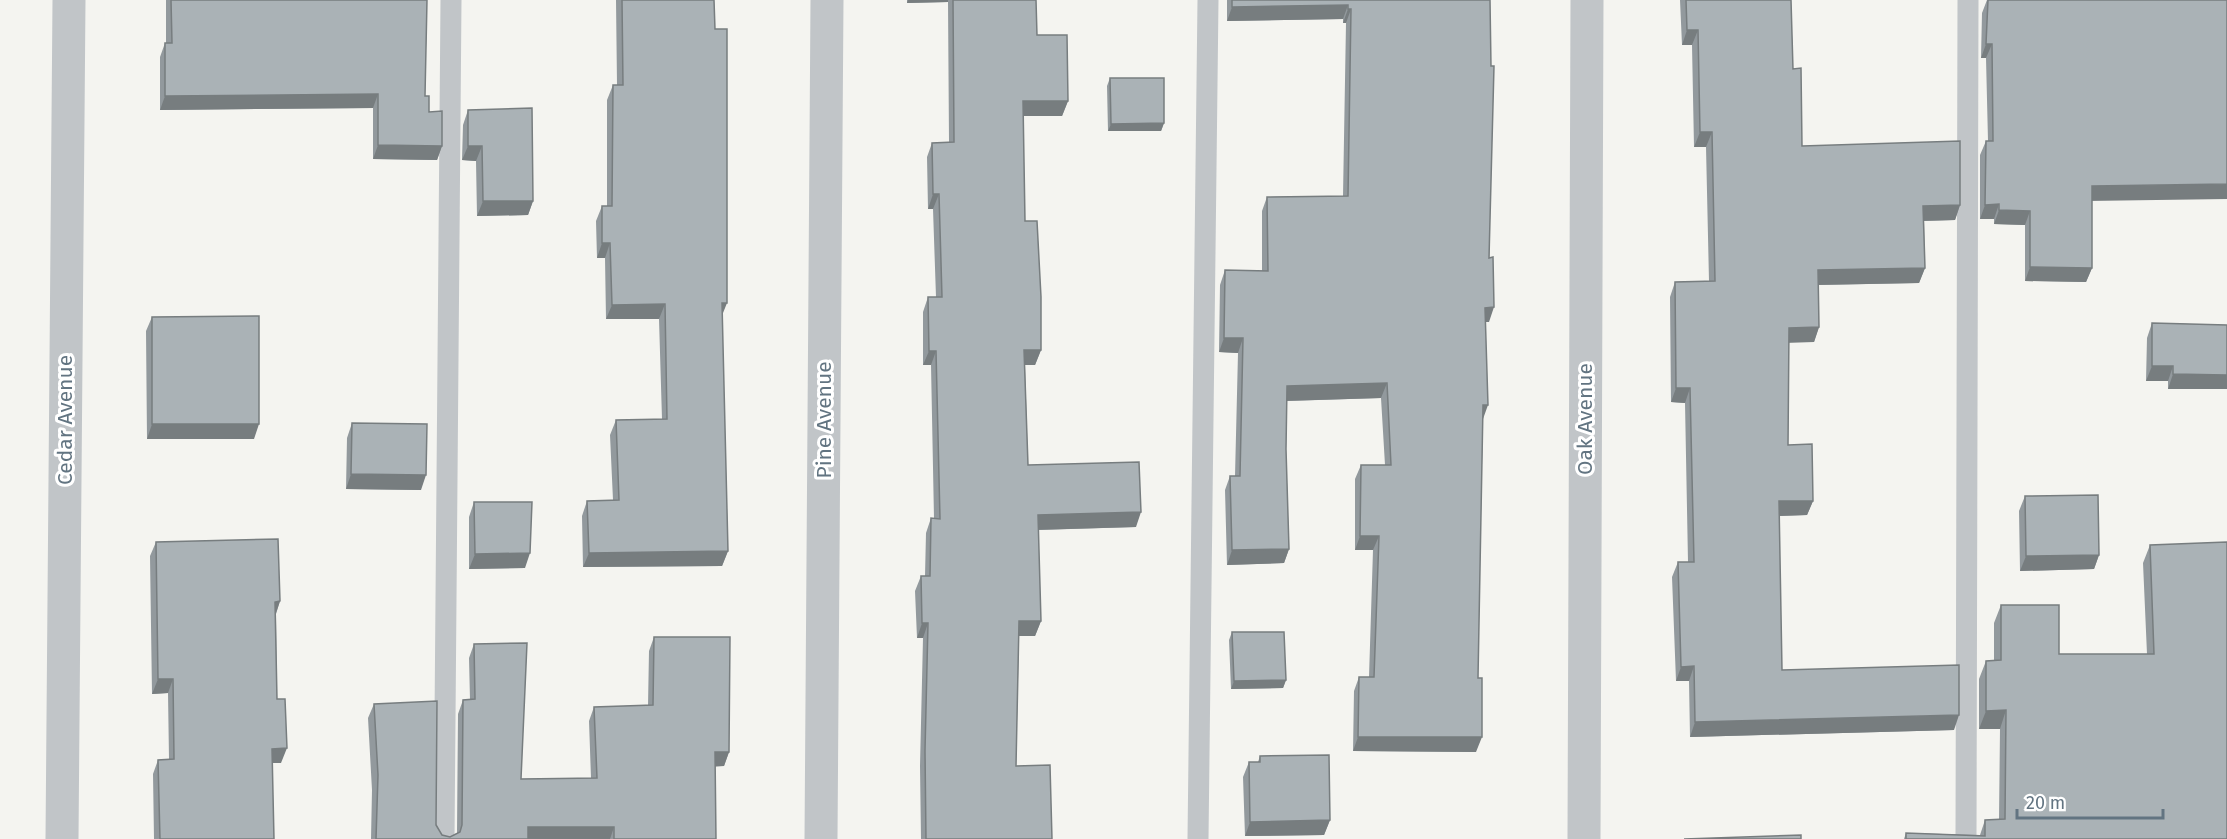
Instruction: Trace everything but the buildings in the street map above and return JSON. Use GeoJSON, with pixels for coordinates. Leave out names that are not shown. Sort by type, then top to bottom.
{"type":"FeatureCollection","features":[{"type":"Feature","properties":{"kind":"street","name":"Cedar Avenue"},"geometry":{"type":"LineString","coordinates":[[62,839],[69,0]]}},
{"type":"Feature","properties":{"kind":"street","name":"Pine Avenue"},"geometry":{"type":"LineString","coordinates":[[820,839],[827,0]]}},
{"type":"Feature","properties":{"kind":"street","name":"Oak Avenue"},"geometry":{"type":"LineString","coordinates":[[1584,839],[1587,0]]}},
{"type":"Feature","properties":{"kind":"lane"},"geometry":{"type":"LineString","coordinates":[[444,839],[451,0]]}},
{"type":"Feature","properties":{"kind":"lane"},"geometry":{"type":"LineString","coordinates":[[1198,839],[1208,0]]}},
{"type":"Feature","properties":{"kind":"lane"},"geometry":{"type":"LineString","coordinates":[[1966,839],[1968,0]]}}]}
